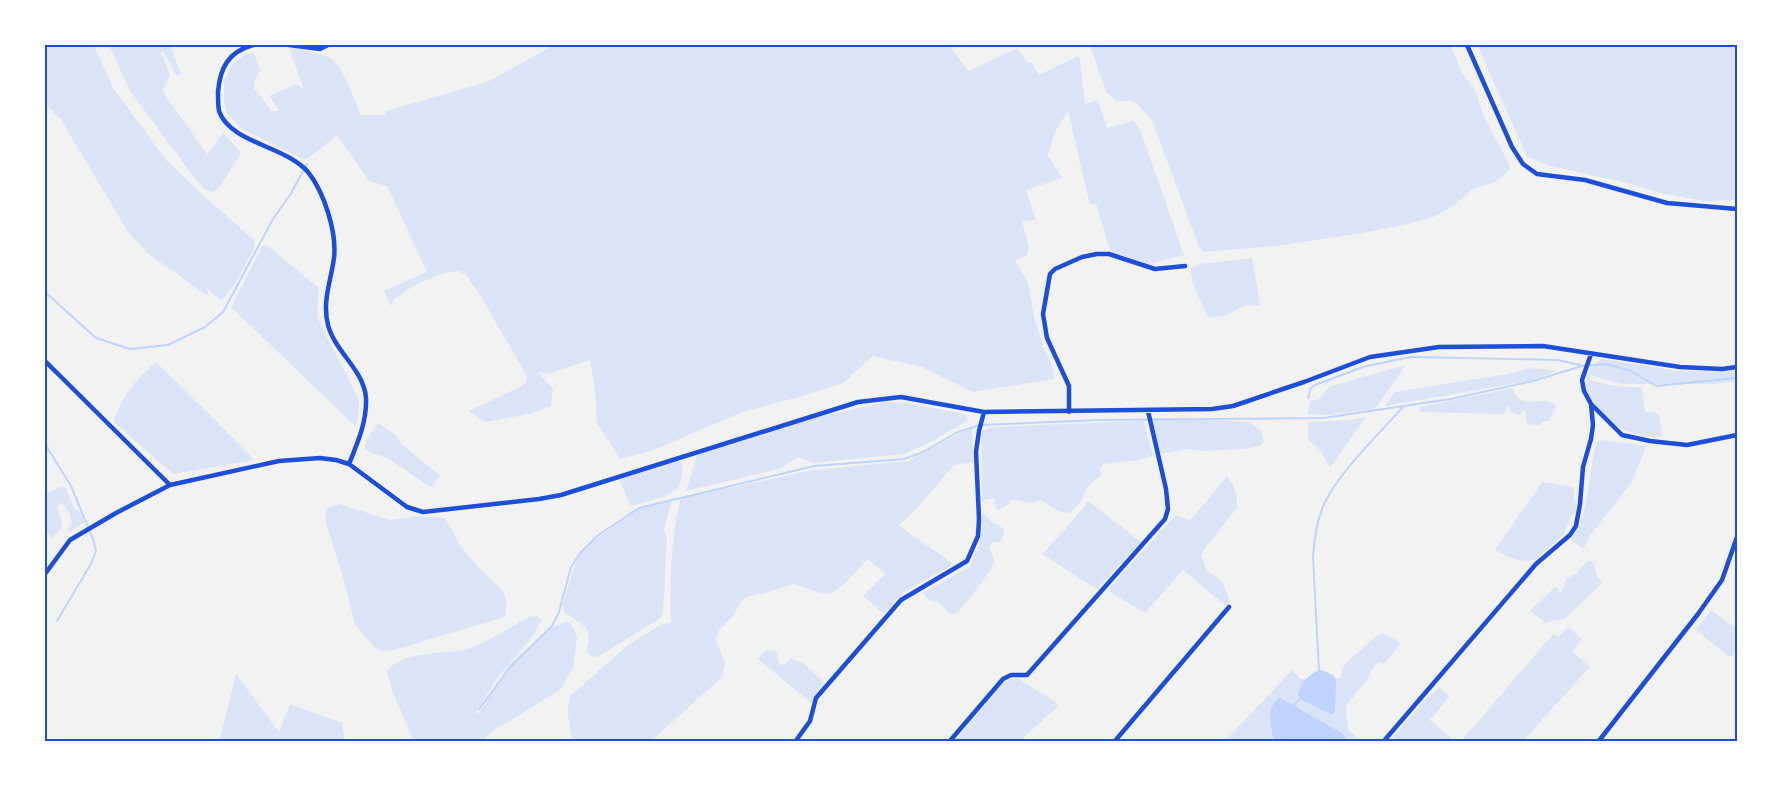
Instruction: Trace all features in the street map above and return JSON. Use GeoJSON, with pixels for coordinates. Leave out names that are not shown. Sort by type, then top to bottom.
{"type":"FeatureCollection","features":[{"type":"Feature","properties":{"kind":"street"},"geometry":{"type":"LineString","coordinates":[[253,45],[237,52],[224,65],[219,76],[219,111],[228,124],[240,134],[301,165],[310,174],[327,212],[335,240],[334,258],[326,294],[328,323],[334,339],[356,372],[365,394],[366,410],[363,424],[349,464]]}},
{"type":"Feature","properties":{"kind":"street"},"geometry":{"type":"LineString","coordinates":[[289,45],[320,49],[328,45]]}},
{"type":"Feature","properties":{"kind":"street"},"geometry":{"type":"LineString","coordinates":[[1467,45],[1512,147],[1523,164],[1537,174],[1585,180],[1667,203],[1737,209]]}},
{"type":"Feature","properties":{"kind":"street"},"geometry":{"type":"LineString","coordinates":[[1069,412],[1069,386],[1047,338],[1043,314],[1050,274],[1055,269],[1082,257],[1097,254],[1109,254],[1155,268],[1185,266]]}},
{"type":"Feature","properties":{"kind":"street"},"geometry":{"type":"LineString","coordinates":[[45,574],[70,540],[170,485],[279,461],[320,458],[349,464],[407,507],[423,512],[561,495],[858,402],[901,397],[984,412],[1212,409],[1233,406],[1370,357],[1439,347],[1543,346],[1680,368],[1737,367]]}},
{"type":"Feature","properties":{"kind":"street"},"geometry":{"type":"LineString","coordinates":[[1591,354],[1582,380],[1584,392],[1591,404],[1622,435],[1686,445],[1737,435]]}},
{"type":"Feature","properties":{"kind":"street"},"geometry":{"type":"LineString","coordinates":[[45,362],[170,485]]}},
{"type":"Feature","properties":{"kind":"street"},"geometry":{"type":"LineString","coordinates":[[1383,742],[1536,564],[1576,526],[1583,467],[1593,424],[1591,404]]}},
{"type":"Feature","properties":{"kind":"street"},"geometry":{"type":"LineString","coordinates":[[949,742],[1003,679],[1011,675],[1027,675],[1165,519],[1168,509],[1166,489],[1148,411]]}},
{"type":"Feature","properties":{"kind":"street"},"geometry":{"type":"LineString","coordinates":[[795,742],[810,721],[816,698],[901,600],[966,561],[978,536],[976,452],[984,412]]}},
{"type":"Feature","properties":{"kind":"street"},"geometry":{"type":"LineString","coordinates":[[1598,742],[1691,624],[1722,580],[1737,537]]}},
{"type":"Feature","properties":{"kind":"street"},"geometry":{"type":"LineString","coordinates":[[1114,742],[1228,607]]}},
{"type":"Feature","properties":{"kind":"shaded area"},"geometry":{"type":"Polygon","coordinates":[[[45,45],[94,45],[113,88],[167,161],[253,239],[255,246],[235,284],[221,301],[207,288],[208,296],[147,253],[128,232],[61,120],[45,104],[45,45]]]}},
{"type":"Feature","properties":{"kind":"shaded area"},"geometry":{"type":"Polygon","coordinates":[[[109,45],[170,45],[181,74],[177,76],[163,51],[160,54],[170,75],[163,90],[164,93],[207,154],[223,132],[241,153],[218,189],[213,192],[204,189],[191,173],[130,91],[109,45]]]}},
{"type":"Feature","properties":{"kind":"shaded area"},"geometry":{"type":"Polygon","coordinates":[[[554,45],[948,45],[969,71],[1017,48],[1027,62],[1032,63],[1039,75],[1078,56],[1085,104],[1098,100],[1107,128],[1134,121],[1141,132],[1184,255],[1149,264],[1110,250],[1096,204],[1090,205],[1068,111],[1055,132],[1048,155],[1062,178],[1026,190],[1036,220],[1022,221],[1029,246],[1027,255],[1015,261],[1028,282],[1034,316],[1044,349],[1052,365],[1054,379],[973,392],[922,367],[873,356],[843,383],[742,412],[651,451],[620,459],[597,423],[590,360],[547,374],[538,372],[553,389],[551,406],[533,413],[486,422],[469,411],[522,386],[527,376],[465,274],[458,271],[441,274],[415,285],[394,299],[391,306],[384,291],[427,272],[387,186],[369,181],[337,135],[307,159],[303,159],[244,130],[227,114],[224,102],[224,81],[233,63],[244,55],[254,52],[260,70],[254,88],[272,111],[278,111],[269,96],[294,85],[304,90],[289,48],[305,50],[328,57],[336,63],[361,115],[385,115],[386,111],[487,82],[554,45]]]}},
{"type":"Feature","properties":{"kind":"shaded area"},"geometry":{"type":"Polygon","coordinates":[[[1090,45],[1450,45],[1463,74],[1474,88],[1485,118],[1509,164],[1509,170],[1495,182],[1473,189],[1452,207],[1433,217],[1408,224],[1276,246],[1203,252],[1199,247],[1152,120],[1136,103],[1116,101],[1106,92],[1090,45]]]}},
{"type":"Feature","properties":{"kind":"shaded area"},"geometry":{"type":"Polygon","coordinates":[[[1477,45],[1737,45],[1737,200],[1704,201],[1660,193],[1627,183],[1546,165],[1527,156],[1477,45]]]}},
{"type":"Feature","properties":{"kind":"shaded area"},"geometry":{"type":"Polygon","coordinates":[[[265,244],[319,288],[318,319],[359,400],[356,427],[231,307],[265,244]]]}},
{"type":"Feature","properties":{"kind":"shaded area"},"geometry":{"type":"Polygon","coordinates":[[[1252,258],[1260,305],[1244,306],[1224,316],[1208,318],[1193,284],[1190,268],[1201,264],[1252,258]]]}},
{"type":"Feature","properties":{"kind":"shaded area"},"geometry":{"type":"Polygon","coordinates":[[[1602,359],[1680,371],[1737,371],[1737,381],[1713,384],[1621,384],[1591,375],[1590,380],[1622,387],[1642,387],[1645,412],[1659,414],[1662,436],[1650,437],[1636,434],[1608,420],[1589,397],[1586,385],[1589,372],[1594,364],[1602,359]]]}},
{"type":"Feature","properties":{"kind":"shaded area"},"geometry":{"type":"Polygon","coordinates":[[[156,362],[254,460],[173,474],[115,423],[114,419],[126,394],[156,362]]]}},
{"type":"Feature","properties":{"kind":"shaded area"},"geometry":{"type":"Polygon","coordinates":[[[1406,365],[1373,409],[1329,415],[1308,414],[1310,401],[1320,399],[1331,386],[1406,365]]]}},
{"type":"Feature","properties":{"kind":"shaded area"},"geometry":{"type":"Polygon","coordinates":[[[1533,368],[1557,371],[1529,381],[1385,406],[1395,392],[1533,368]]]}},
{"type":"Feature","properties":{"kind":"shaded area"},"geometry":{"type":"Polygon","coordinates":[[[1513,388],[1516,395],[1525,401],[1543,401],[1554,404],[1556,407],[1549,421],[1543,421],[1539,425],[1528,424],[1525,409],[1519,415],[1510,412],[1509,405],[1503,414],[1420,412],[1420,407],[1513,388]]]}},
{"type":"Feature","properties":{"kind":"shaded area"},"geometry":{"type":"Polygon","coordinates":[[[885,402],[907,403],[961,413],[967,416],[967,421],[904,454],[813,463],[797,458],[779,469],[686,491],[698,453],[804,420],[885,402]]]}},
{"type":"Feature","properties":{"kind":"shaded area"},"geometry":{"type":"Polygon","coordinates":[[[1366,417],[1330,468],[1319,449],[1308,440],[1308,422],[1366,417]]]}},
{"type":"Feature","properties":{"kind":"shaded area"},"geometry":{"type":"Polygon","coordinates":[[[1155,418],[1252,423],[1261,431],[1264,442],[1260,446],[1244,449],[1202,451],[1188,449],[1159,454],[1152,421],[1155,418]]]}},
{"type":"Feature","properties":{"kind":"shaded area"},"geometry":{"type":"Polygon","coordinates":[[[1144,421],[1153,456],[1103,464],[1100,468],[1101,475],[1089,485],[1080,503],[1069,513],[1058,511],[1041,500],[1033,503],[1011,499],[1009,504],[999,510],[996,508],[995,499],[986,499],[982,502],[981,433],[984,430],[994,427],[1144,421]]]}},
{"type":"Feature","properties":{"kind":"shaded area"},"geometry":{"type":"Polygon","coordinates":[[[378,423],[396,435],[401,444],[440,475],[432,487],[389,459],[364,450],[367,439],[378,423]]]}},
{"type":"Feature","properties":{"kind":"shaded area"},"geometry":{"type":"Polygon","coordinates":[[[972,427],[973,462],[954,465],[899,526],[954,564],[905,591],[884,614],[863,596],[885,574],[868,559],[834,592],[827,594],[794,584],[749,596],[743,599],[732,617],[719,630],[716,640],[725,663],[722,677],[650,742],[573,742],[568,719],[570,696],[628,645],[662,624],[671,623],[673,544],[681,498],[814,470],[908,461],[972,427]]]}},
{"type":"Feature","properties":{"kind":"shaded area"},"geometry":{"type":"Polygon","coordinates":[[[1597,441],[1649,446],[1645,449],[1632,482],[1590,536],[1583,549],[1571,540],[1582,517],[1594,453],[1597,441]]]}},
{"type":"Feature","properties":{"kind":"shaded area"},"geometry":{"type":"Polygon","coordinates":[[[678,460],[682,463],[682,475],[674,490],[660,498],[631,506],[619,479],[678,460]]]}},
{"type":"Feature","properties":{"kind":"shaded area"},"geometry":{"type":"Polygon","coordinates":[[[1227,476],[1235,491],[1237,508],[1201,555],[1207,571],[1222,581],[1230,601],[1226,606],[1183,570],[1145,613],[1110,592],[1110,587],[1173,518],[1177,515],[1190,521],[1227,476]]]}},
{"type":"Feature","properties":{"kind":"shaded area"},"geometry":{"type":"Polygon","coordinates":[[[1542,482],[1574,487],[1575,512],[1564,534],[1536,559],[1526,561],[1516,559],[1496,551],[1495,550],[1542,482]]]}},
{"type":"Feature","properties":{"kind":"shaded area"},"geometry":{"type":"Polygon","coordinates":[[[61,487],[66,488],[74,508],[82,514],[84,522],[68,533],[71,525],[70,517],[63,504],[59,503],[57,509],[62,526],[53,539],[45,524],[45,494],[61,487]]]}},
{"type":"Feature","properties":{"kind":"shaded area"},"geometry":{"type":"Polygon","coordinates":[[[672,499],[664,530],[667,537],[663,614],[659,619],[599,656],[593,657],[587,651],[588,631],[564,611],[563,604],[577,558],[592,542],[640,508],[672,499]]]}},
{"type":"Feature","properties":{"kind":"shaded area"},"geometry":{"type":"Polygon","coordinates":[[[1088,501],[1141,542],[1097,589],[1042,554],[1088,501]]]}},
{"type":"Feature","properties":{"kind":"shaded area"},"geometry":{"type":"Polygon","coordinates":[[[339,504],[390,520],[419,516],[445,518],[461,547],[502,590],[507,601],[505,617],[394,650],[382,651],[373,646],[355,624],[325,520],[327,508],[339,504]]]}},
{"type":"Feature","properties":{"kind":"shaded area"},"geometry":{"type":"Polygon","coordinates":[[[982,512],[1004,530],[1003,538],[1000,542],[992,542],[989,549],[994,563],[983,580],[958,612],[949,613],[939,602],[928,599],[923,593],[969,567],[979,545],[982,512]]]}},
{"type":"Feature","properties":{"kind":"shaded area"},"geometry":{"type":"Polygon","coordinates":[[[1588,561],[1594,563],[1597,578],[1603,582],[1566,618],[1546,623],[1530,611],[1554,588],[1557,587],[1561,594],[1565,581],[1577,574],[1588,561]]]}},
{"type":"Feature","properties":{"kind":"shaded area"},"geometry":{"type":"Polygon","coordinates":[[[1711,610],[1737,629],[1737,649],[1732,656],[1728,656],[1696,630],[1711,610]]]}},
{"type":"Feature","properties":{"kind":"shaded area"},"geometry":{"type":"Polygon","coordinates":[[[537,616],[542,620],[532,637],[498,677],[476,712],[478,714],[508,666],[549,629],[567,621],[574,628],[577,638],[573,668],[560,690],[490,733],[481,742],[414,742],[392,690],[387,671],[394,664],[413,656],[474,647],[529,617],[537,616]]]}},
{"type":"Feature","properties":{"kind":"shaded area"},"geometry":{"type":"Polygon","coordinates":[[[1568,627],[1582,639],[1572,651],[1590,667],[1522,742],[1465,742],[1462,740],[1553,634],[1558,637],[1568,627]]]}},
{"type":"Feature","properties":{"kind":"shaded area"},"geometry":{"type":"Polygon","coordinates":[[[1383,633],[1401,643],[1384,664],[1378,662],[1346,706],[1348,729],[1361,742],[1224,742],[1292,670],[1301,679],[1341,678],[1345,664],[1375,637],[1383,633]]]}},
{"type":"Feature","properties":{"kind":"shaded area"},"geometry":{"type":"Polygon","coordinates":[[[773,650],[777,653],[778,662],[781,665],[790,659],[795,660],[804,664],[824,682],[811,703],[758,659],[765,651],[773,650]]]}},
{"type":"Feature","properties":{"kind":"shaded area"},"geometry":{"type":"Polygon","coordinates":[[[236,674],[279,732],[290,704],[342,723],[345,742],[219,742],[236,674]]]}},
{"type":"Feature","properties":{"kind":"shaded area"},"geometry":{"type":"Polygon","coordinates":[[[1010,679],[1019,679],[1056,702],[1058,706],[1019,742],[954,742],[999,687],[1010,679]]]}},
{"type":"Feature","properties":{"kind":"shaded area"},"geometry":{"type":"Polygon","coordinates":[[[1439,687],[1450,696],[1430,720],[1453,742],[1389,742],[1421,704],[1439,687]]]}},
{"type":"Feature","properties":{"kind":"water"},"geometry":{"type":"Polygon","coordinates":[[[1322,670],[1336,679],[1333,714],[1300,699],[1298,695],[1306,679],[1322,670]]]}},
{"type":"Feature","properties":{"kind":"water"},"geometry":{"type":"Polygon","coordinates":[[[1280,698],[1342,733],[1345,737],[1344,742],[1274,742],[1271,712],[1272,706],[1280,698]]]}},
{"type":"Feature","properties":{"kind":"waterway"},"geometry":{"type":"LineString","coordinates":[[45,292],[96,338],[130,349],[168,345],[205,327],[223,312],[273,219],[290,195],[307,164]]}},
{"type":"Feature","properties":{"kind":"waterway"},"geometry":{"type":"LineString","coordinates":[[1308,398],[1311,388],[1315,385],[1363,367],[1410,357],[1558,360],[1580,365]]}},
{"type":"Feature","properties":{"kind":"waterway"},"geometry":{"type":"LineString","coordinates":[[479,709],[511,666],[552,626],[559,612],[571,567],[581,552],[597,536],[639,508],[814,466],[904,459],[923,452],[958,432],[980,425],[1099,420],[1323,418],[1451,399],[1533,381],[1582,366],[1605,364],[1629,370],[1656,386],[1737,378]]}},
{"type":"Feature","properties":{"kind":"waterway"},"geometry":{"type":"LineString","coordinates":[[1318,672],[1313,558],[1320,515],[1340,478],[1402,408]]}},
{"type":"Feature","properties":{"kind":"waterway"},"geometry":{"type":"LineString","coordinates":[[45,444],[71,486],[96,551],[92,562],[57,621]]}},
{"type":"Feature","properties":{"kind":"waterway"},"geometry":{"type":"LineString","coordinates":[[1294,706],[1301,697]]}}]}
